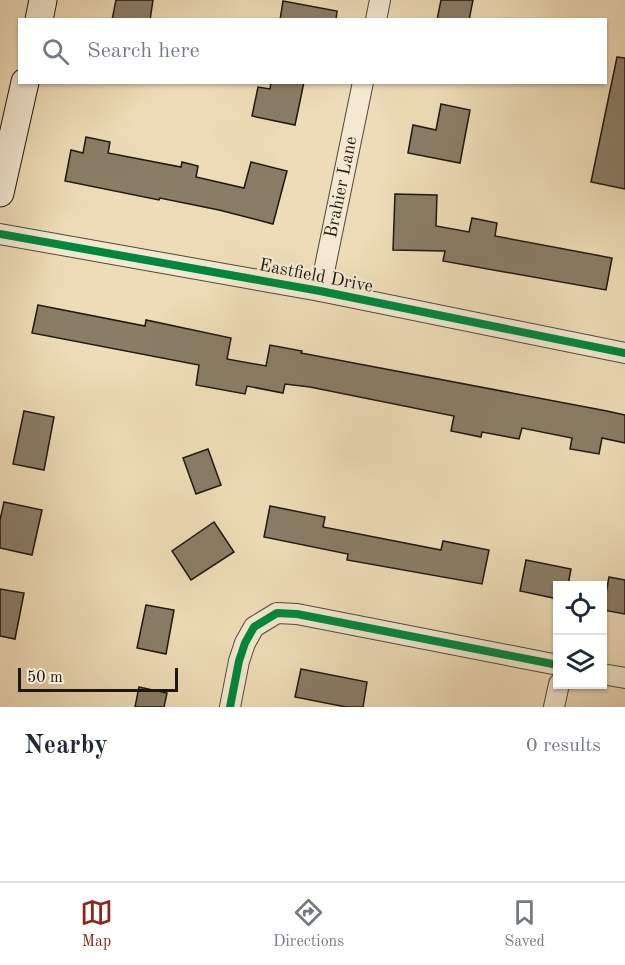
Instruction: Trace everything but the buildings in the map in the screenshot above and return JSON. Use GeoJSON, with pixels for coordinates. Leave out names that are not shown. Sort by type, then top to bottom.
{"type":"FeatureCollection","features":[{"type":"Feature","properties":{"kind":"street"},"geometry":{"type":"LineString","coordinates":[[39,18],[43,0]]}},
{"type":"Feature","properties":{"kind":"street"},"geometry":{"type":"LineString","coordinates":[[376,18],[380,0]]}},
{"type":"Feature","properties":{"kind":"street"},"geometry":{"type":"LineString","coordinates":[[0,194],[25,84]]}},
{"type":"Feature","properties":{"kind":"street","name":"Brahier Lane"},"geometry":{"type":"LineString","coordinates":[[320,291],[363,84]]}},
{"type":"Feature","properties":{"kind":"street","name":"Eastfield Drive"},"geometry":{"type":"LineString","coordinates":[[0,234],[320,291],[625,353]]}},
{"type":"Feature","properties":{"kind":"street"},"geometry":{"type":"LineString","coordinates":[[230,707],[245,643],[254,627],[277,613],[297,614],[553,664]]}},
{"type":"Feature","properties":{"kind":"street"},"geometry":{"type":"LineString","coordinates":[[607,675],[625,678]]}},
{"type":"Feature","properties":{"kind":"street"},"geometry":{"type":"LineString","coordinates":[[554,707],[558,689]]}},
{"type":"Feature","properties":{"kind":"cycle path"},"geometry":{"type":"LineString","coordinates":[[0,234],[320,291],[625,353]]}},
{"type":"Feature","properties":{"kind":"cycle path"},"geometry":{"type":"LineString","coordinates":[[230,707],[245,643],[254,627],[277,613],[297,614],[553,664]]}}]}
